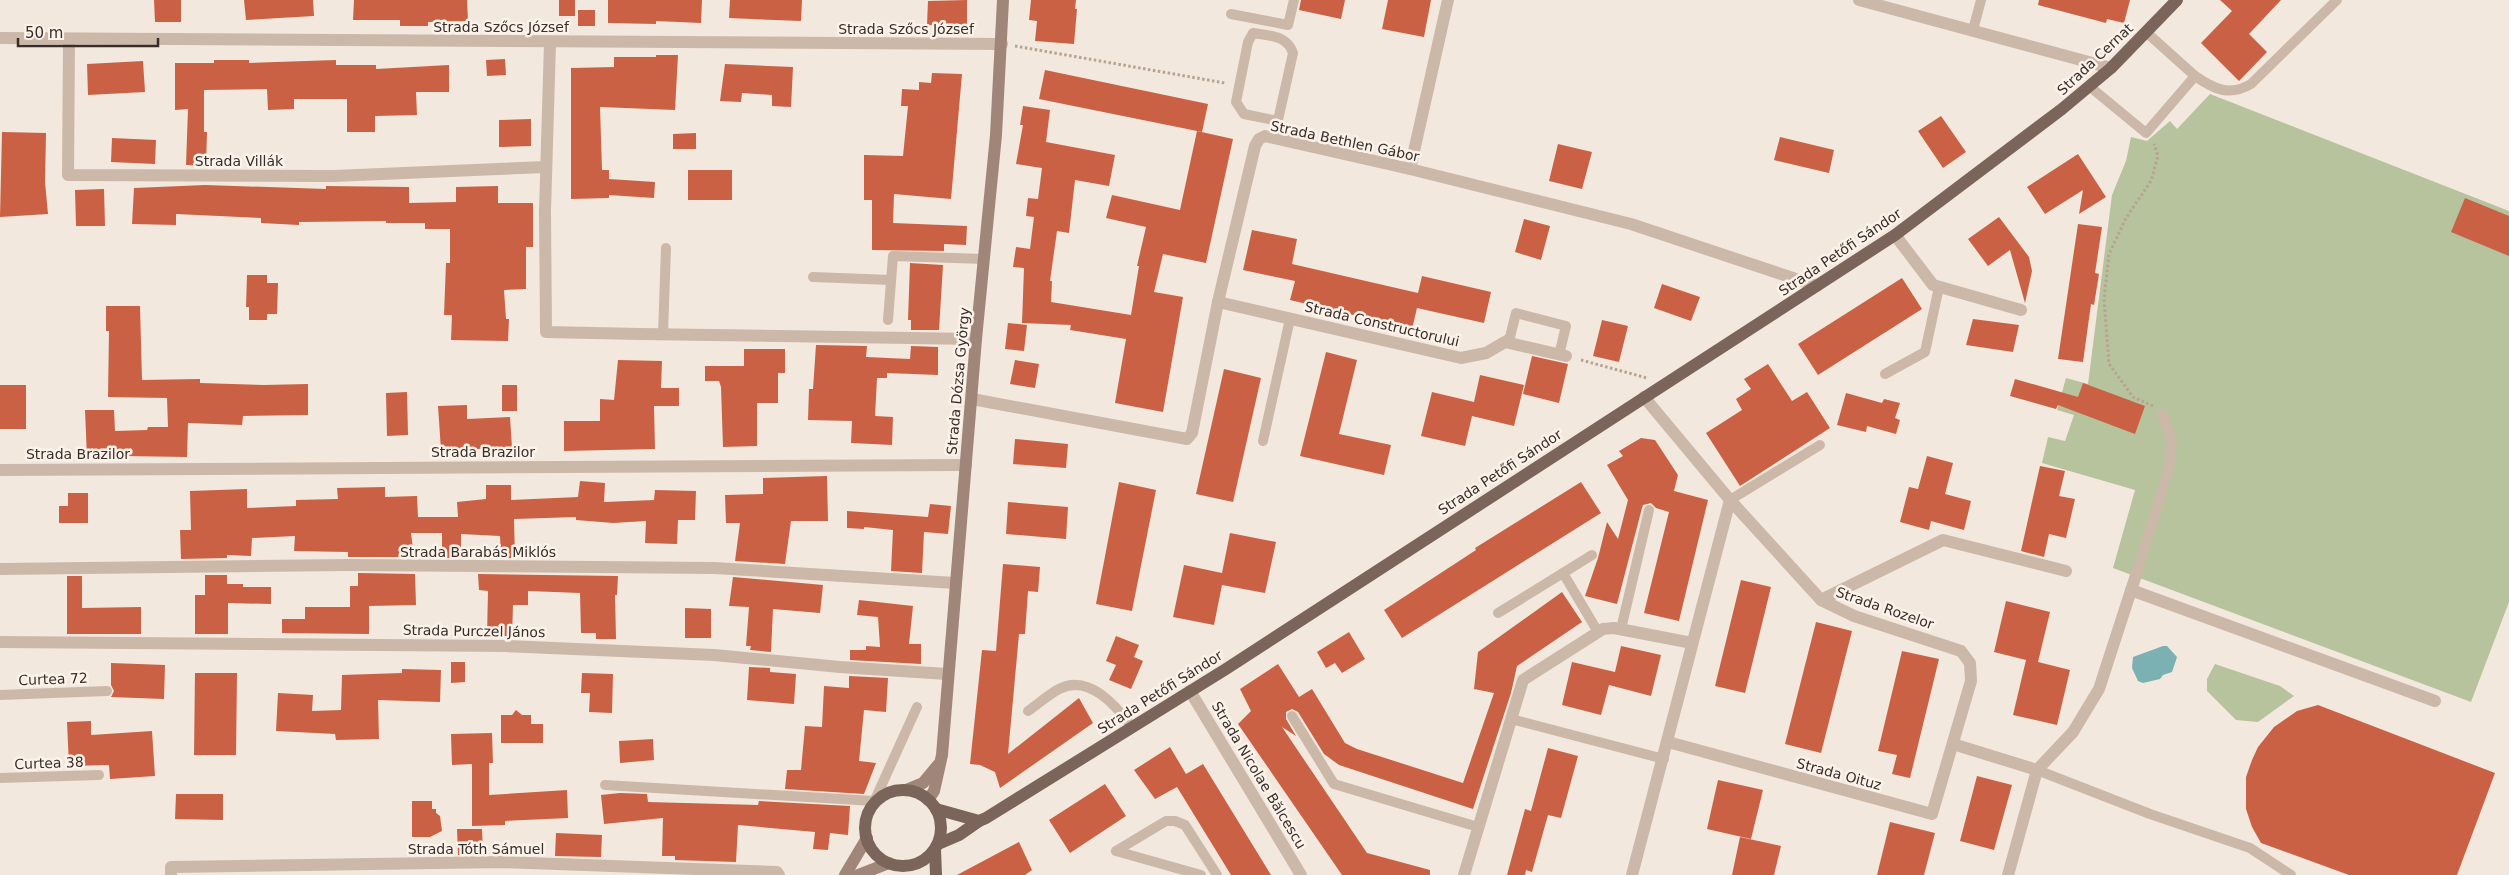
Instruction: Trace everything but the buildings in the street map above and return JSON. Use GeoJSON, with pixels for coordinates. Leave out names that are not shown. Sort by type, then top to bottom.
{"type":"FeatureCollection","features":[{"type":"Feature","properties":{"kind":"main road","name":"Strada Dózsa György"},"geometry":{"type":"LineString","coordinates":[[932,804],[940,763],[976,339],[996,135],[1003,0]]}},
{"type":"Feature","properties":{"kind":"main road","name":"Strada Cernat"},"geometry":{"type":"LineString","coordinates":[[2028,135],[2111,68],[2177,0]]}},
{"type":"Feature","properties":{"kind":"main road","name":"Strada Petőfi Sándor"},"geometry":{"type":"LineString","coordinates":[[936,846],[959,835],[1190,691],[1817,286],[1895,235],[2028,135]]}},
{"type":"Feature","properties":{"kind":"main road"},"geometry":{"type":"LineString","coordinates":[[896,868],[872,849],[867,838],[865,826],[868,814],[874,804],[883,796],[923,783],[940,763]]}},
{"type":"Feature","properties":{"kind":"main road"},"geometry":{"type":"LineString","coordinates":[[906,790],[918,793],[932,804],[979,821]]}},
{"type":"Feature","properties":{"kind":"main road"},"geometry":{"type":"LineString","coordinates":[[932,804],[941,826],[936,846],[936,875]]}},
{"type":"Feature","properties":{"kind":"main road"},"geometry":{"type":"LineString","coordinates":[[845,875],[867,838]]}},
{"type":"Feature","properties":{"kind":"main road"},"geometry":{"type":"LineString","coordinates":[[858,875],[911,865],[922,861],[936,846]]}},
{"type":"Feature","properties":{"kind":"street"},"geometry":{"type":"LineString","coordinates":[[1410,169],[1448,0]]}},
{"type":"Feature","properties":{"kind":"street"},"geometry":{"type":"LineString","coordinates":[[1859,0],[2111,68]]}},
{"type":"Feature","properties":{"kind":"street","name":"Strada Szőcs József"},"geometry":{"type":"LineString","coordinates":[[0,38],[550,43],[1002,44]]}},
{"type":"Feature","properties":{"kind":"street","name":"Strada Villák"},"geometry":{"type":"LineString","coordinates":[[69,40],[68,176],[334,176],[546,167]]}},
{"type":"Feature","properties":{"kind":"street"},"geometry":{"type":"LineString","coordinates":[[550,43],[546,167],[546,332],[976,339]]}},
{"type":"Feature","properties":{"kind":"street","name":"Strada Bethlen Gábor"},"geometry":{"type":"LineString","coordinates":[[972,399],[1182,440],[1187,439],[1192,433],[1218,302],[1255,146],[1259,139],[1266,136],[1410,169],[1631,224],[1817,286]]}},
{"type":"Feature","properties":{"kind":"street"},"geometry":{"type":"LineString","coordinates":[[1895,235],[1933,285],[2021,310]]}},
{"type":"Feature","properties":{"kind":"street","name":"Strada Constructorului"},"geometry":{"type":"LineString","coordinates":[[1218,302],[1461,358],[1486,353],[1505,342]]}},
{"type":"Feature","properties":{"kind":"street"},"geometry":{"type":"LineString","coordinates":[[1505,342],[1563,356]]}},
{"type":"Feature","properties":{"kind":"street","name":"Strada Rozelor"},"geometry":{"type":"LineString","coordinates":[[1644,397],[1730,500],[1821,600],[1854,616],[1952,647],[1967,656],[1970,663],[1971,681],[1953,744]]}},
{"type":"Feature","properties":{"kind":"street","name":"Strada Brazilor"},"geometry":{"type":"LineString","coordinates":[[0,470],[966,465]]}},
{"type":"Feature","properties":{"kind":"street"},"geometry":{"type":"LineString","coordinates":[[1632,875],[1664,759],[1692,643],[1730,500]]}},
{"type":"Feature","properties":{"kind":"street"},"geometry":{"type":"LineString","coordinates":[[1821,600],[1943,540],[2066,570]]}},
{"type":"Feature","properties":{"kind":"street","name":"Strada Barabás Miklós"},"geometry":{"type":"LineString","coordinates":[[0,568],[350,566],[714,568],[955,583]]}},
{"type":"Feature","properties":{"kind":"street"},"geometry":{"type":"LineString","coordinates":[[2008,875],[2037,770],[2073,732],[2100,689],[2137,572]]}},
{"type":"Feature","properties":{"kind":"street"},"geometry":{"type":"LineString","coordinates":[[2131,590],[2435,701]]}},
{"type":"Feature","properties":{"kind":"street"},"geometry":{"type":"LineString","coordinates":[[1464,875],[1523,680],[1598,632],[1608,628],[1692,643]]}},
{"type":"Feature","properties":{"kind":"street","name":"Strada Purczel János"},"geometry":{"type":"LineString","coordinates":[[0,642],[505,646],[714,655],[840,667],[947,674]]}},
{"type":"Feature","properties":{"kind":"street","name":"Strada Nicolae Bălcescu"},"geometry":{"type":"LineString","coordinates":[[1190,691],[1301,875]]}},
{"type":"Feature","properties":{"kind":"street","name":"Strada Oituz"},"geometry":{"type":"LineString","coordinates":[[1668,742],[1932,814],[1953,744]]}},
{"type":"Feature","properties":{"kind":"street"},"geometry":{"type":"LineString","coordinates":[[1953,744],[2037,770]]}},
{"type":"Feature","properties":{"kind":"street","name":"Strada Tóth Sámuel"},"geometry":{"type":"LineString","coordinates":[[171,871],[504,862],[777,872],[779,875]]}},
{"type":"Feature","properties":{"kind":"lane"},"geometry":{"type":"LineString","coordinates":[[1231,14],[1288,25],[1294,0]]}},
{"type":"Feature","properties":{"kind":"lane"},"geometry":{"type":"LineString","coordinates":[[1973,30],[1981,0]]}},
{"type":"Feature","properties":{"kind":"lane"},"geometry":{"type":"LineString","coordinates":[[2146,32],[2195,76],[2214,89],[2225,91],[2242,90],[2251,84],[2337,0]]}},
{"type":"Feature","properties":{"kind":"lane"},"geometry":{"type":"LineString","coordinates":[[1274,138],[1278,121],[1293,53],[1290,44],[1282,38],[1254,33],[1248,42],[1236,102],[1244,114],[1278,121]]}},
{"type":"Feature","properties":{"kind":"lane"},"geometry":{"type":"LineString","coordinates":[[2089,86],[2146,133],[2195,76]]}},
{"type":"Feature","properties":{"kind":"lane"},"geometry":{"type":"LineString","coordinates":[[663,334],[666,248]]}},
{"type":"Feature","properties":{"kind":"lane"},"geometry":{"type":"LineString","coordinates":[[888,320],[893,256],[984,259]]}},
{"type":"Feature","properties":{"kind":"lane"},"geometry":{"type":"LineString","coordinates":[[813,277],[891,280]]}},
{"type":"Feature","properties":{"kind":"lane"},"geometry":{"type":"LineString","coordinates":[[1885,374],[1925,352],[1940,287]]}},
{"type":"Feature","properties":{"kind":"lane"},"geometry":{"type":"LineString","coordinates":[[1505,342],[1510,337],[1516,313],[1566,326],[1563,356]]}},
{"type":"Feature","properties":{"kind":"lane"},"geometry":{"type":"LineString","coordinates":[[1263,441],[1290,319]]}},
{"type":"Feature","properties":{"kind":"lane"},"geometry":{"type":"LineString","coordinates":[[2137,572],[2169,469],[2172,440],[2162,414]]}},
{"type":"Feature","properties":{"kind":"lane"},"geometry":{"type":"LineString","coordinates":[[1730,500],[1820,444]]}},
{"type":"Feature","properties":{"kind":"lane"},"geometry":{"type":"LineString","coordinates":[[1621,629],[1649,510]]}},
{"type":"Feature","properties":{"kind":"lane"},"geometry":{"type":"LineString","coordinates":[[1498,612],[1592,555]]}},
{"type":"Feature","properties":{"kind":"lane"},"geometry":{"type":"LineString","coordinates":[[1563,573],[1598,632]]}},
{"type":"Feature","properties":{"kind":"lane"},"geometry":{"type":"LineString","coordinates":[[1028,711],[1061,688],[1079,686],[1097,692],[1112,702],[1132,727]]}},
{"type":"Feature","properties":{"kind":"lane","name":"Curtea 72"},"geometry":{"type":"LineString","coordinates":[[0,695],[107,691]]}},
{"type":"Feature","properties":{"kind":"lane"},"geometry":{"type":"LineString","coordinates":[[868,814],[916,706]]}},
{"type":"Feature","properties":{"kind":"lane"},"geometry":{"type":"LineString","coordinates":[[1292,716],[1334,784],[1478,827]]}},
{"type":"Feature","properties":{"kind":"lane"},"geometry":{"type":"LineString","coordinates":[[1511,719],[1664,759]]}},
{"type":"Feature","properties":{"kind":"lane"},"geometry":{"type":"LineString","coordinates":[[2037,770],[2150,814],[2250,848],[2291,875]]}},
{"type":"Feature","properties":{"kind":"lane","name":"Curtea 38"},"geometry":{"type":"LineString","coordinates":[[0,778],[99,776]]}},
{"type":"Feature","properties":{"kind":"lane"},"geometry":{"type":"LineString","coordinates":[[605,785],[874,801]]}},
{"type":"Feature","properties":{"kind":"lane"},"geometry":{"type":"LineString","coordinates":[[1201,875],[1116,851],[1166,821],[1175,821],[1185,826],[1216,875]]}},
{"type":"Feature","properties":{"kind":"path"},"geometry":{"type":"LineString","coordinates":[[1002,44],[1238,85]]}},
{"type":"Feature","properties":{"kind":"path"},"geometry":{"type":"LineString","coordinates":[[2146,133],[2151,137],[2158,156],[2151,181],[2126,218],[2109,254],[2104,299],[2109,364],[2133,397],[2156,407],[2162,414]]}},
{"type":"Feature","properties":{"kind":"path"},"geometry":{"type":"LineString","coordinates":[[1563,356],[1667,383]]}},
{"type":"Feature","properties":{"kind":"green space"},"geometry":{"type":"Polygon","coordinates":[[[2210,94],[2509,211],[2509,602],[2471,702],[2113,568],[2135,490],[2042,463],[2048,437],[2065,441],[2074,415],[2057,410],[2066,378],[2088,384],[2112,195],[2126,161],[2131,137],[2147,141],[2170,121],[2177,129],[2210,94]]]}},
{"type":"Feature","properties":{"kind":"green space"},"geometry":{"type":"Polygon","coordinates":[[[2215,664],[2280,686],[2294,696],[2258,722],[2236,720],[2207,691],[2207,679],[2215,664]]]}},
{"type":"Feature","properties":{"kind":"water"},"geometry":{"type":"Polygon","coordinates":[[[2167,646],[2177,657],[2172,672],[2163,675],[2160,679],[2143,683],[2138,681],[2132,668],[2133,657],[2167,646]]]}}]}
